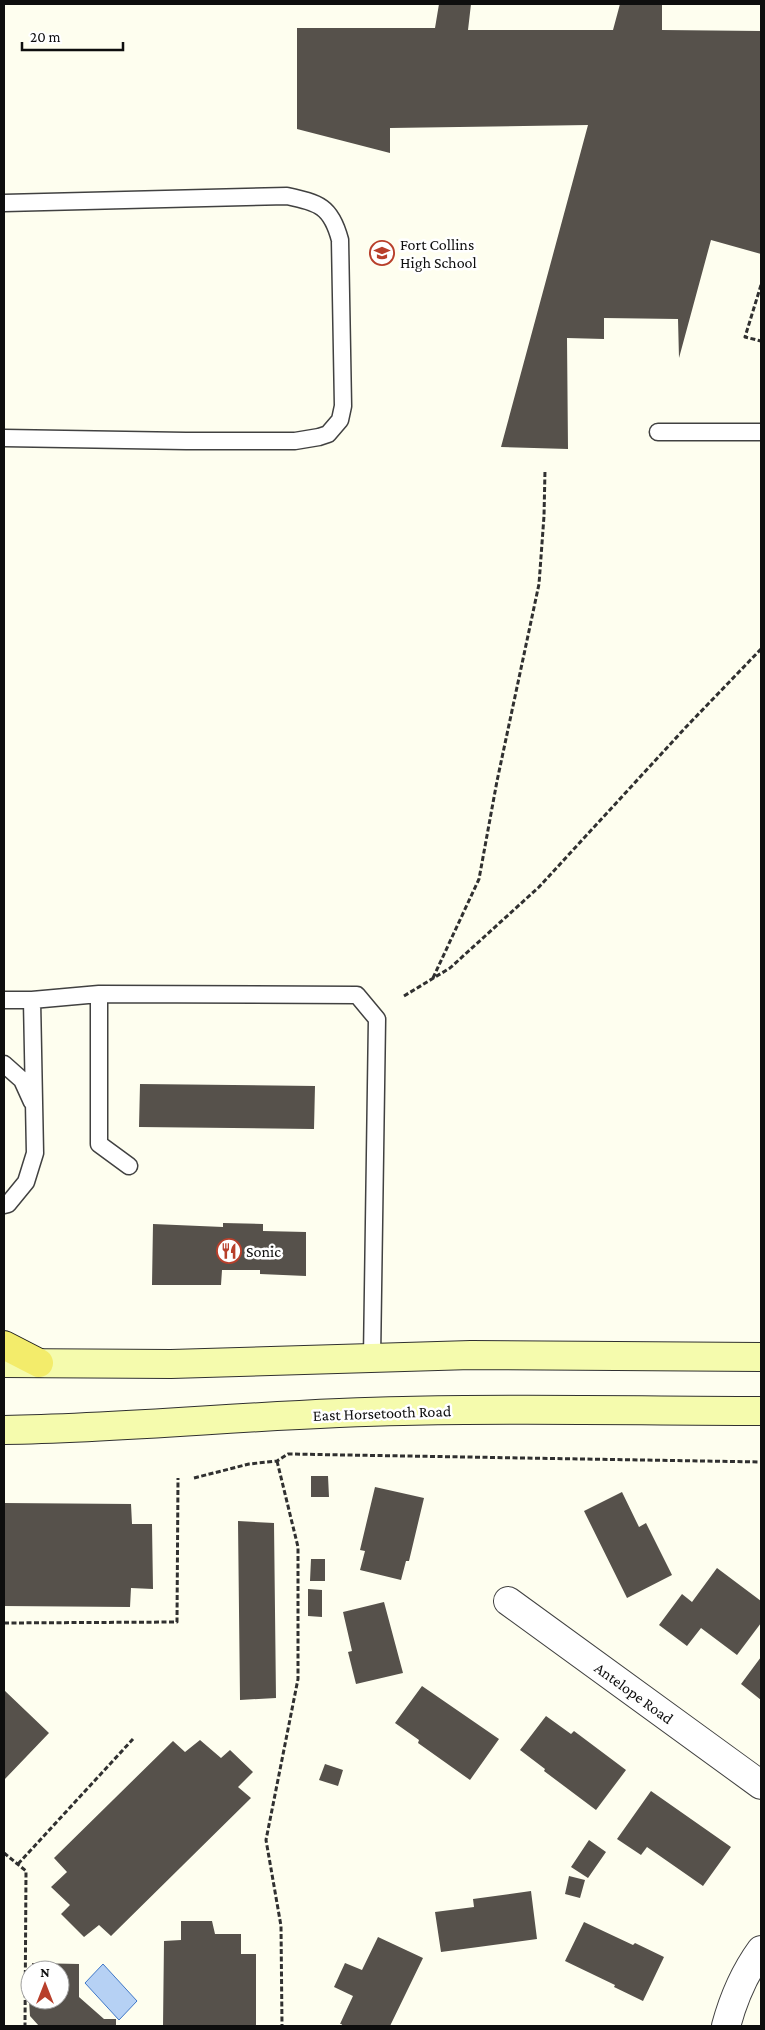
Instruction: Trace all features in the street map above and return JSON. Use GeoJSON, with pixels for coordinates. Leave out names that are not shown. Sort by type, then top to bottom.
{"type":"FeatureCollection","features":[{"type":"Feature","properties":{"kind":"main road"},"geometry":{"type":"LineString","coordinates":[[4,1345],[39,1363]]}},
{"type":"Feature","properties":{"kind":"main road"},"geometry":{"type":"LineString","coordinates":[[4,1363],[171,1364],[471,1355],[761,1357]]}},
{"type":"Feature","properties":{"kind":"main road","name":"East Horsetooth Road"},"geometry":{"type":"LineString","coordinates":[[4,1430],[83,1429],[403,1410],[761,1411]]}},
{"type":"Feature","properties":{"kind":"street","name":"Antelope Road"},"geometry":{"type":"LineString","coordinates":[[508,1601],[761,1785]]}},
{"type":"Feature","properties":{"kind":"street"},"geometry":{"type":"LineString","coordinates":[[726,2026],[735,2001],[754,1960],[761,1950]]}},
{"type":"Feature","properties":{"kind":"lane"},"geometry":{"type":"LineString","coordinates":[[4,204],[287,196],[316,204],[325,209],[335,223],[340,240],[344,378],[343,406],[340,420],[328,434],[319,437],[295,441],[4,438]]}},
{"type":"Feature","properties":{"kind":"lane"},"geometry":{"type":"LineString","coordinates":[[658,432],[761,432]]}},
{"type":"Feature","properties":{"kind":"lane"},"geometry":{"type":"LineString","coordinates":[[99,994],[99,1144],[129,1166]]}},
{"type":"Feature","properties":{"kind":"lane"},"geometry":{"type":"LineString","coordinates":[[4,1000],[32,1000],[99,994],[356,995],[377,1019],[372,1358]]}},
{"type":"Feature","properties":{"kind":"lane"},"geometry":{"type":"LineString","coordinates":[[4,1205],[8,1204],[26,1182],[35,1153],[32,1000]]}},
{"type":"Feature","properties":{"kind":"lane"},"geometry":{"type":"LineString","coordinates":[[4,1064],[22,1080],[34,1106]]}},
{"type":"Feature","properties":{"kind":"path"},"geometry":{"type":"LineString","coordinates":[[761,284],[745,337],[761,342]]}},
{"type":"Feature","properties":{"kind":"path"},"geometry":{"type":"LineString","coordinates":[[433,978],[478,880],[497,780],[540,584],[545,505],[545,470]]}},
{"type":"Feature","properties":{"kind":"path"},"geometry":{"type":"LineString","coordinates":[[404,996],[450,968],[539,887],[686,727],[761,649]]}},
{"type":"Feature","properties":{"kind":"path"},"geometry":{"type":"LineString","coordinates":[[194,1478],[250,1464],[277,1461],[288,1454],[761,1462]]}},
{"type":"Feature","properties":{"kind":"path"},"geometry":{"type":"LineString","coordinates":[[277,1461],[298,1548],[298,1679],[266,1840],[281,1926],[282,2026]]}},
{"type":"Feature","properties":{"kind":"path"},"geometry":{"type":"LineString","coordinates":[[4,1623],[177,1622],[178,1478]]}},
{"type":"Feature","properties":{"kind":"path"},"geometry":{"type":"LineString","coordinates":[[18,1864],[134,1739]]}},
{"type":"Feature","properties":{"kind":"path"},"geometry":{"type":"LineString","coordinates":[[4,1852],[26,1871],[25,2026]]}},
{"type":"Feature","properties":{"kind":"water"},"geometry":{"type":"Polygon","coordinates":[[[103,1964],[137,2001],[119,2020],[85,1983],[103,1964]]]}},
{"type":"Feature","properties":{"kind":"building"},"geometry":{"type":"Polygon","coordinates":[[[439,4],[471,4],[468,30],[613,30],[620,4],[662,4],[662,30],[761,31],[761,254],[711,240],[679,358],[678,319],[604,318],[604,339],[567,338],[568,449],[501,447],[588,125],[390,128],[390,153],[297,129],[297,28],[435,28],[439,4]]]}},
{"type":"Feature","properties":{"kind":"building"},"geometry":{"type":"Polygon","coordinates":[[[140,1084],[315,1086],[314,1129],[139,1127],[140,1084]]]}},
{"type":"Feature","properties":{"kind":"building","name":"Sonic"},"geometry":{"type":"Polygon","coordinates":[[[223,1223],[263,1224],[263,1231],[306,1232],[306,1276],[260,1274],[260,1270],[222,1270],[221,1285],[152,1285],[153,1224],[223,1227],[223,1223]]]}},
{"type":"Feature","properties":{"kind":"building"},"geometry":{"type":"Polygon","coordinates":[[[311,1476],[328,1476],[329,1497],[311,1497],[311,1476]]]}},
{"type":"Feature","properties":{"kind":"building"},"geometry":{"type":"Polygon","coordinates":[[[375,1487],[424,1498],[409,1561],[406,1561],[401,1580],[360,1570],[365,1551],[360,1550],[375,1487]]]}},
{"type":"Feature","properties":{"kind":"building"},"geometry":{"type":"Polygon","coordinates":[[[622,1492],[639,1527],[646,1523],[672,1575],[627,1598],[584,1511],[622,1492]]]}},
{"type":"Feature","properties":{"kind":"building"},"geometry":{"type":"Polygon","coordinates":[[[4,1503],[131,1504],[132,1524],[152,1524],[153,1589],[131,1588],[130,1607],[4,1606],[4,1503]]]}},
{"type":"Feature","properties":{"kind":"building"},"geometry":{"type":"Polygon","coordinates":[[[238,1521],[274,1523],[276,1698],[240,1700],[238,1521]]]}},
{"type":"Feature","properties":{"kind":"building"},"geometry":{"type":"Polygon","coordinates":[[[311,1559],[325,1559],[325,1581],[310,1581],[311,1559]]]}},
{"type":"Feature","properties":{"kind":"building"},"geometry":{"type":"Polygon","coordinates":[[[717,1568],[761,1601],[761,1623],[737,1655],[701,1628],[687,1646],[659,1625],[682,1594],[692,1602],[717,1568]]]}},
{"type":"Feature","properties":{"kind":"building"},"geometry":{"type":"Polygon","coordinates":[[[308,1589],[322,1590],[322,1617],[308,1616],[308,1589]]]}},
{"type":"Feature","properties":{"kind":"building"},"geometry":{"type":"Polygon","coordinates":[[[384,1602],[403,1673],[356,1684],[348,1652],[352,1651],[343,1612],[384,1602]]]}},
{"type":"Feature","properties":{"kind":"building"},"geometry":{"type":"Polygon","coordinates":[[[761,1657],[761,1700],[741,1684],[761,1657]]]}},
{"type":"Feature","properties":{"kind":"building"},"geometry":{"type":"Polygon","coordinates":[[[422,1686],[499,1739],[470,1780],[418,1743],[419,1740],[395,1723],[422,1686]]]}},
{"type":"Feature","properties":{"kind":"building"},"geometry":{"type":"Polygon","coordinates":[[[4,1690],[49,1733],[4,1780],[4,1690]]]}},
{"type":"Feature","properties":{"kind":"building"},"geometry":{"type":"Polygon","coordinates":[[[546,1716],[571,1734],[574,1731],[626,1770],[596,1810],[544,1771],[545,1769],[520,1750],[546,1716]]]}},
{"type":"Feature","properties":{"kind":"building"},"geometry":{"type":"Polygon","coordinates":[[[200,1740],[221,1758],[230,1750],[253,1772],[238,1787],[251,1798],[111,1936],[99,1925],[84,1937],[61,1914],[70,1905],[51,1887],[67,1872],[54,1858],[173,1741],[185,1752],[200,1740]]]}},
{"type":"Feature","properties":{"kind":"building"},"geometry":{"type":"Polygon","coordinates":[[[325,1764],[343,1770],[338,1786],[319,1780],[325,1764]]]}},
{"type":"Feature","properties":{"kind":"building"},"geometry":{"type":"Polygon","coordinates":[[[651,1791],[731,1847],[703,1886],[647,1847],[641,1855],[617,1839],[651,1791]]]}},
{"type":"Feature","properties":{"kind":"building"},"geometry":{"type":"Polygon","coordinates":[[[589,1840],[606,1852],[588,1878],[571,1867],[589,1840]]]}},
{"type":"Feature","properties":{"kind":"building"},"geometry":{"type":"Polygon","coordinates":[[[569,1876],[585,1880],[580,1898],[565,1894],[569,1876]]]}},
{"type":"Feature","properties":{"kind":"building"},"geometry":{"type":"Polygon","coordinates":[[[531,1891],[537,1939],[441,1952],[435,1912],[474,1907],[473,1899],[531,1891]]]}},
{"type":"Feature","properties":{"kind":"building"},"geometry":{"type":"Polygon","coordinates":[[[181,1921],[212,1921],[215,1934],[241,1934],[241,1954],[256,1954],[256,2026],[163,2026],[164,1941],[181,1940],[181,1921]]]}},
{"type":"Feature","properties":{"kind":"building"},"geometry":{"type":"Polygon","coordinates":[[[584,1922],[664,1957],[643,2001],[565,1961],[584,1922]]]}},
{"type":"Feature","properties":{"kind":"building"},"geometry":{"type":"Polygon","coordinates":[[[378,1937],[423,1958],[390,2026],[341,2026],[342,2024],[340,2024],[353,1996],[334,1987],[345,1963],[362,1970],[378,1937]]]}},
{"type":"Feature","properties":{"kind":"building"},"geometry":{"type":"Polygon","coordinates":[[[70,1964],[79,1964],[79,1997],[104,2019],[116,2019],[116,2026],[39,2026],[30,2016],[30,2010],[70,2010],[70,1964]]]}},
{"type":"Feature","properties":{"kind":"place","name":"Fort Collins High School"},"geometry":{"type":"Point","coordinates":[382,253]}},
{"type":"Feature","properties":{"kind":"place","name":"Sonic"},"geometry":{"type":"Point","coordinates":[229,1251]}}]}
